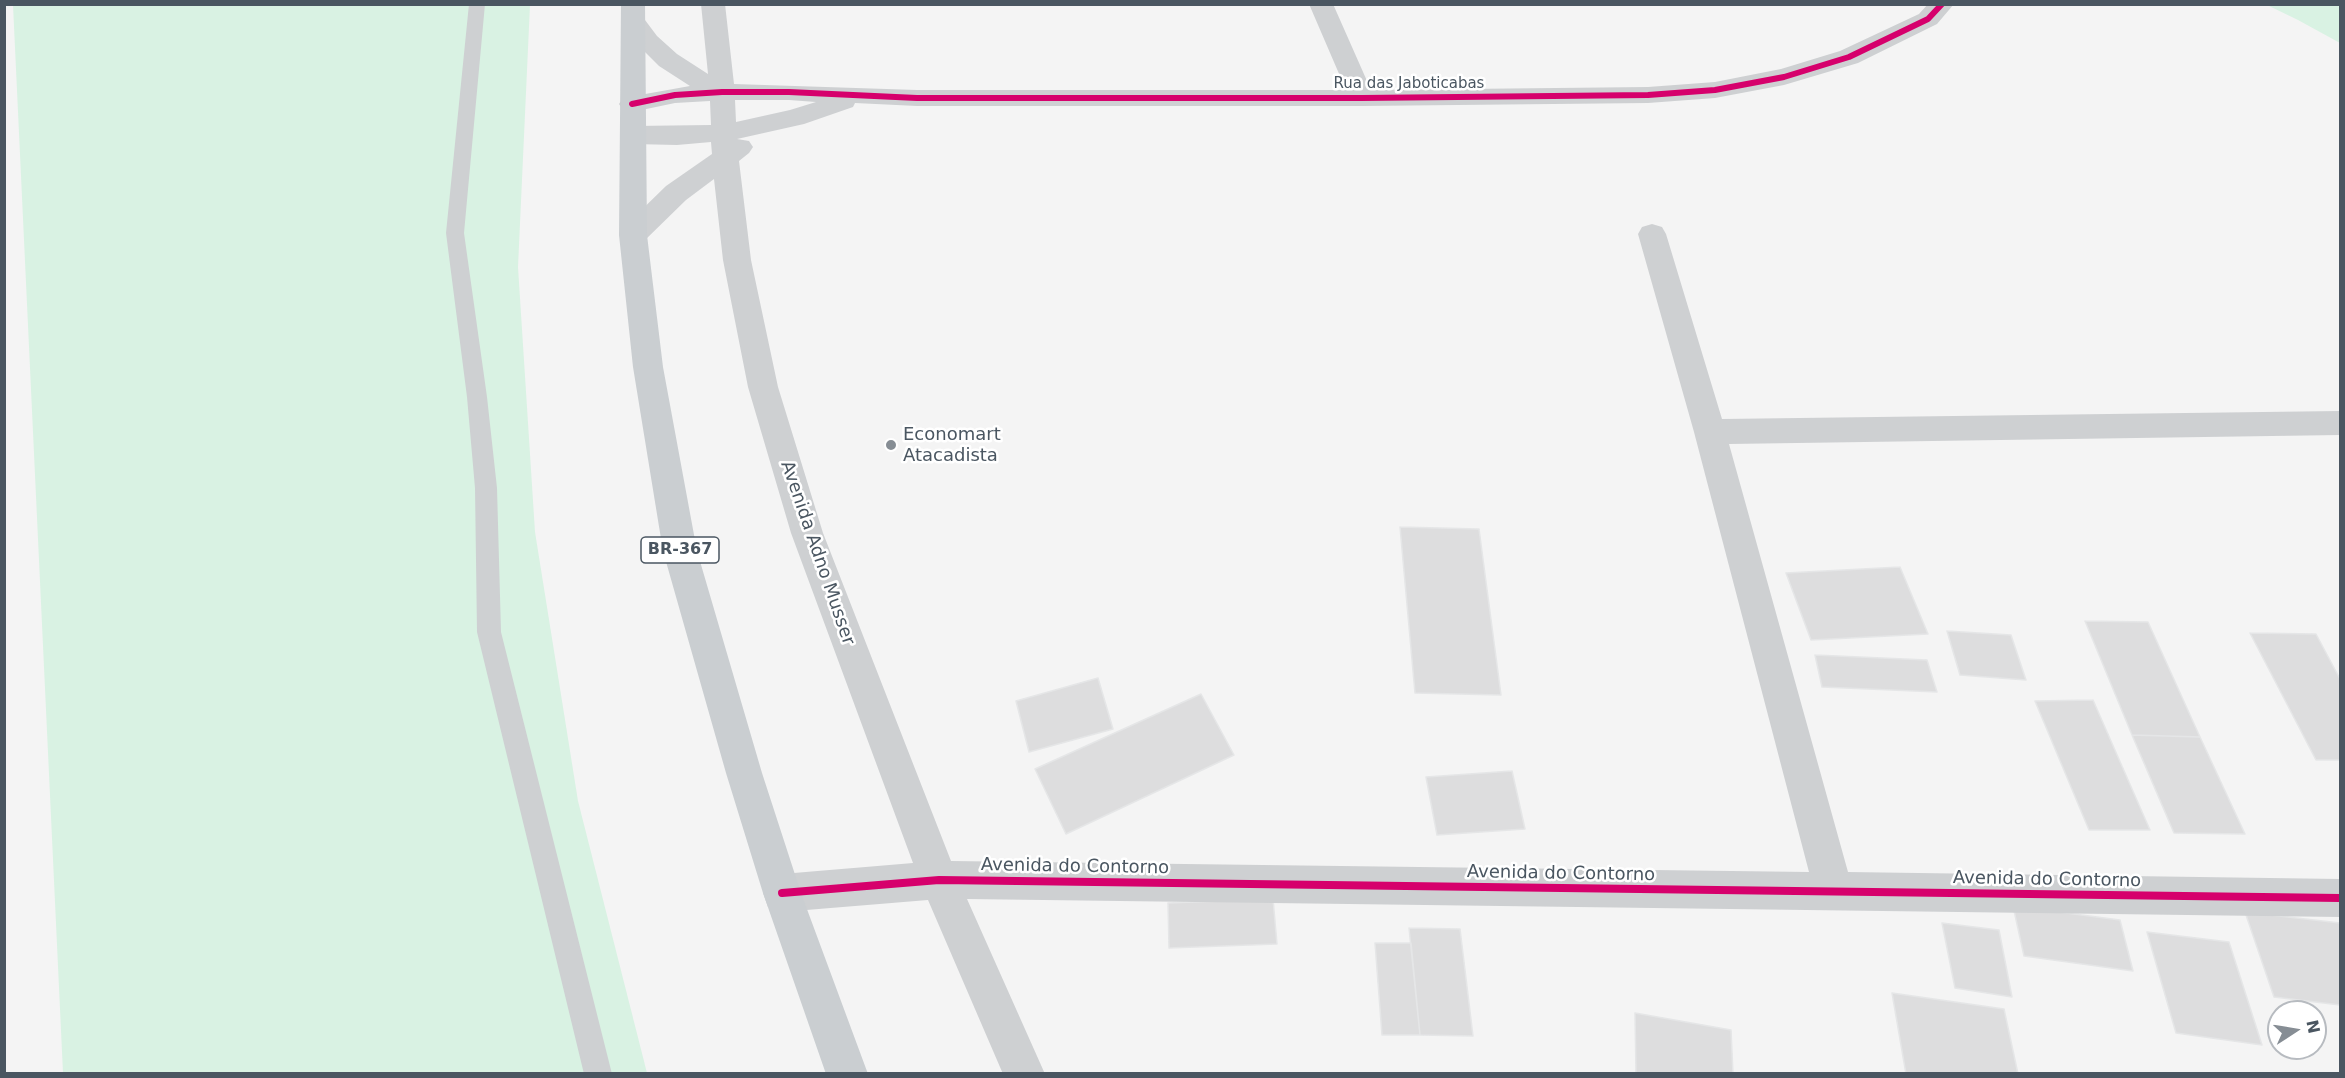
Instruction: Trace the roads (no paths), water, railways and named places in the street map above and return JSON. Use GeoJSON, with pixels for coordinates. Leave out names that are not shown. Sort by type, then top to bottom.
{"type":"FeatureCollection","features":[{"type":"Feature","properties":{"kind":"main road","name":"BR-367"},"geometry":{"type":"LineString","coordinates":[[633,13],[633,235],[648,367],[680,551],[744,773],[782,893],[847,1074]]}},
{"type":"Feature","properties":{"kind":"street","name":"Avenida Adno Musser"},"geometry":{"type":"LineString","coordinates":[[713,4],[722,92],[724,145],[737,260],[763,387],[807,533],[939,880],[1024,1074]]}},
{"type":"Feature","properties":{"kind":"street"},"geometry":{"type":"LineString","coordinates":[[1321,4],[1362,98]]}},
{"type":"Feature","properties":{"kind":"street","name":"Rua das Jaboticabas"},"geometry":{"type":"LineString","coordinates":[[632,119],[675,95],[722,92],[789,92],[857,96],[1362,98],[1648,95],[1716,90],[1785,77],[1849,57],[1928,19],[1942,4]]}},
{"type":"Feature","properties":{"kind":"street"},"geometry":{"type":"LineString","coordinates":[[633,13],[648,41],[669,60],[693,77],[722,92]]}},
{"type":"Feature","properties":{"kind":"street"},"geometry":{"type":"LineString","coordinates":[[632,119],[677,136],[724,145],[759,135],[795,118],[857,96]]}},
{"type":"Feature","properties":{"kind":"street"},"geometry":{"type":"LineString","coordinates":[[633,235],[724,145]]}},
{"type":"Feature","properties":{"kind":"street"},"geometry":{"type":"LineString","coordinates":[[1652,234],[1710,432],[1834,893]]}},
{"type":"Feature","properties":{"kind":"street"},"geometry":{"type":"LineString","coordinates":[[1710,432],[2340,423]]}},
{"type":"Feature","properties":{"kind":"street","name":"Avenida do Contorno"},"geometry":{"type":"LineString","coordinates":[[782,893],[939,880],[2340,898]]}},
{"type":"Feature","properties":{"kind":"lane"},"geometry":{"type":"LineString","coordinates":[[477,4],[455,232],[477,397],[486,489],[489,632],[598,1074]]}},
{"type":"Feature","properties":{"kind":"place","name":"Economart Atacadista"},"geometry":{"type":"Point","coordinates":[891,445]}}]}
